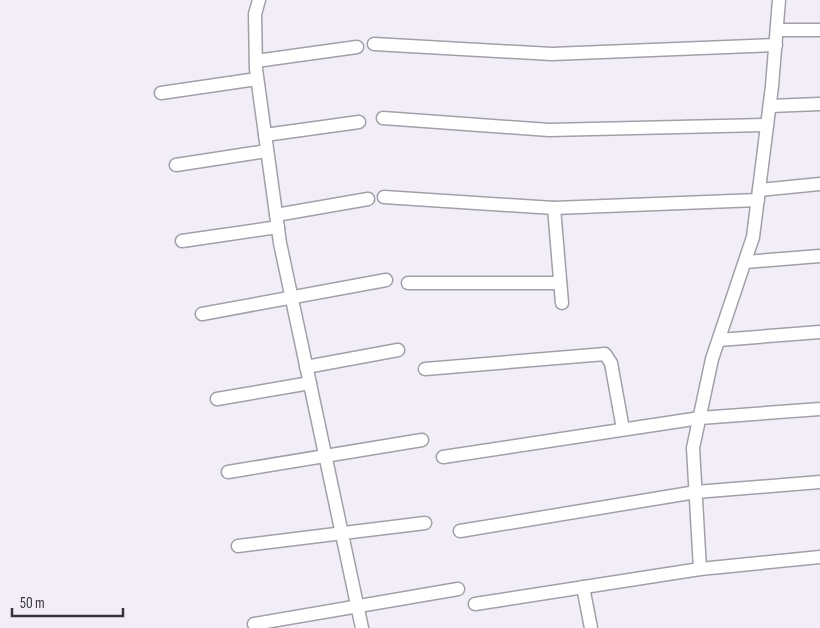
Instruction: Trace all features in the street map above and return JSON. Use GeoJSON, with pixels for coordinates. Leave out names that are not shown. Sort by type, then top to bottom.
{"type":"FeatureCollection","features":[{"type":"Feature","properties":{"kind":"street"},"geometry":{"type":"LineString","coordinates":[[259,0],[255,14],[257,79],[277,221],[340,533],[362,628]]}},
{"type":"Feature","properties":{"kind":"street"},"geometry":{"type":"LineString","coordinates":[[700,569],[693,448],[712,359],[753,237],[770,106],[778,30],[779,0]]}},
{"type":"Feature","properties":{"kind":"street"},"geometry":{"type":"LineString","coordinates":[[778,30],[820,30]]}},
{"type":"Feature","properties":{"kind":"street"},"geometry":{"type":"LineString","coordinates":[[374,44],[552,54],[776,45]]}},
{"type":"Feature","properties":{"kind":"street"},"geometry":{"type":"LineString","coordinates":[[256,61],[356,47]]}},
{"type":"Feature","properties":{"kind":"street"},"geometry":{"type":"LineString","coordinates":[[161,93],[257,79]]}},
{"type":"Feature","properties":{"kind":"street"},"geometry":{"type":"LineString","coordinates":[[770,106],[820,104]]}},
{"type":"Feature","properties":{"kind":"street"},"geometry":{"type":"LineString","coordinates":[[383,118],[549,130],[767,125]]}},
{"type":"Feature","properties":{"kind":"street"},"geometry":{"type":"LineString","coordinates":[[265,135],[359,122]]}},
{"type":"Feature","properties":{"kind":"street"},"geometry":{"type":"LineString","coordinates":[[176,165],[267,151]]}},
{"type":"Feature","properties":{"kind":"street"},"geometry":{"type":"LineString","coordinates":[[384,197],[554,208],[758,195],[820,184]]}},
{"type":"Feature","properties":{"kind":"street"},"geometry":{"type":"LineString","coordinates":[[182,241],[368,199]]}},
{"type":"Feature","properties":{"kind":"street"},"geometry":{"type":"LineString","coordinates":[[554,208],[562,303]]}},
{"type":"Feature","properties":{"kind":"street"},"geometry":{"type":"LineString","coordinates":[[745,262],[820,256]]}},
{"type":"Feature","properties":{"kind":"street"},"geometry":{"type":"LineString","coordinates":[[202,314],[386,280]]}},
{"type":"Feature","properties":{"kind":"street"},"geometry":{"type":"LineString","coordinates":[[408,283],[560,283]]}},
{"type":"Feature","properties":{"kind":"street"},"geometry":{"type":"LineString","coordinates":[[719,340],[820,332]]}},
{"type":"Feature","properties":{"kind":"street"},"geometry":{"type":"LineString","coordinates":[[306,367],[398,350]]}},
{"type":"Feature","properties":{"kind":"street"},"geometry":{"type":"LineString","coordinates":[[425,369],[605,354],[611,363],[623,429]]}},
{"type":"Feature","properties":{"kind":"street"},"geometry":{"type":"LineString","coordinates":[[217,399],[310,384]]}},
{"type":"Feature","properties":{"kind":"street"},"geometry":{"type":"LineString","coordinates":[[444,457],[700,418],[820,409]]}},
{"type":"Feature","properties":{"kind":"street"},"geometry":{"type":"LineString","coordinates":[[228,472],[422,440]]}},
{"type":"Feature","properties":{"kind":"street"},"geometry":{"type":"LineString","coordinates":[[460,531],[696,492],[820,482]]}},
{"type":"Feature","properties":{"kind":"street"},"geometry":{"type":"LineString","coordinates":[[238,546],[425,523]]}},
{"type":"Feature","properties":{"kind":"street"},"geometry":{"type":"LineString","coordinates":[[475,604],[700,569],[820,557]]}},
{"type":"Feature","properties":{"kind":"street"},"geometry":{"type":"LineString","coordinates":[[583,587],[590,628]]}},
{"type":"Feature","properties":{"kind":"street"},"geometry":{"type":"LineString","coordinates":[[254,624],[458,589]]}}]}
